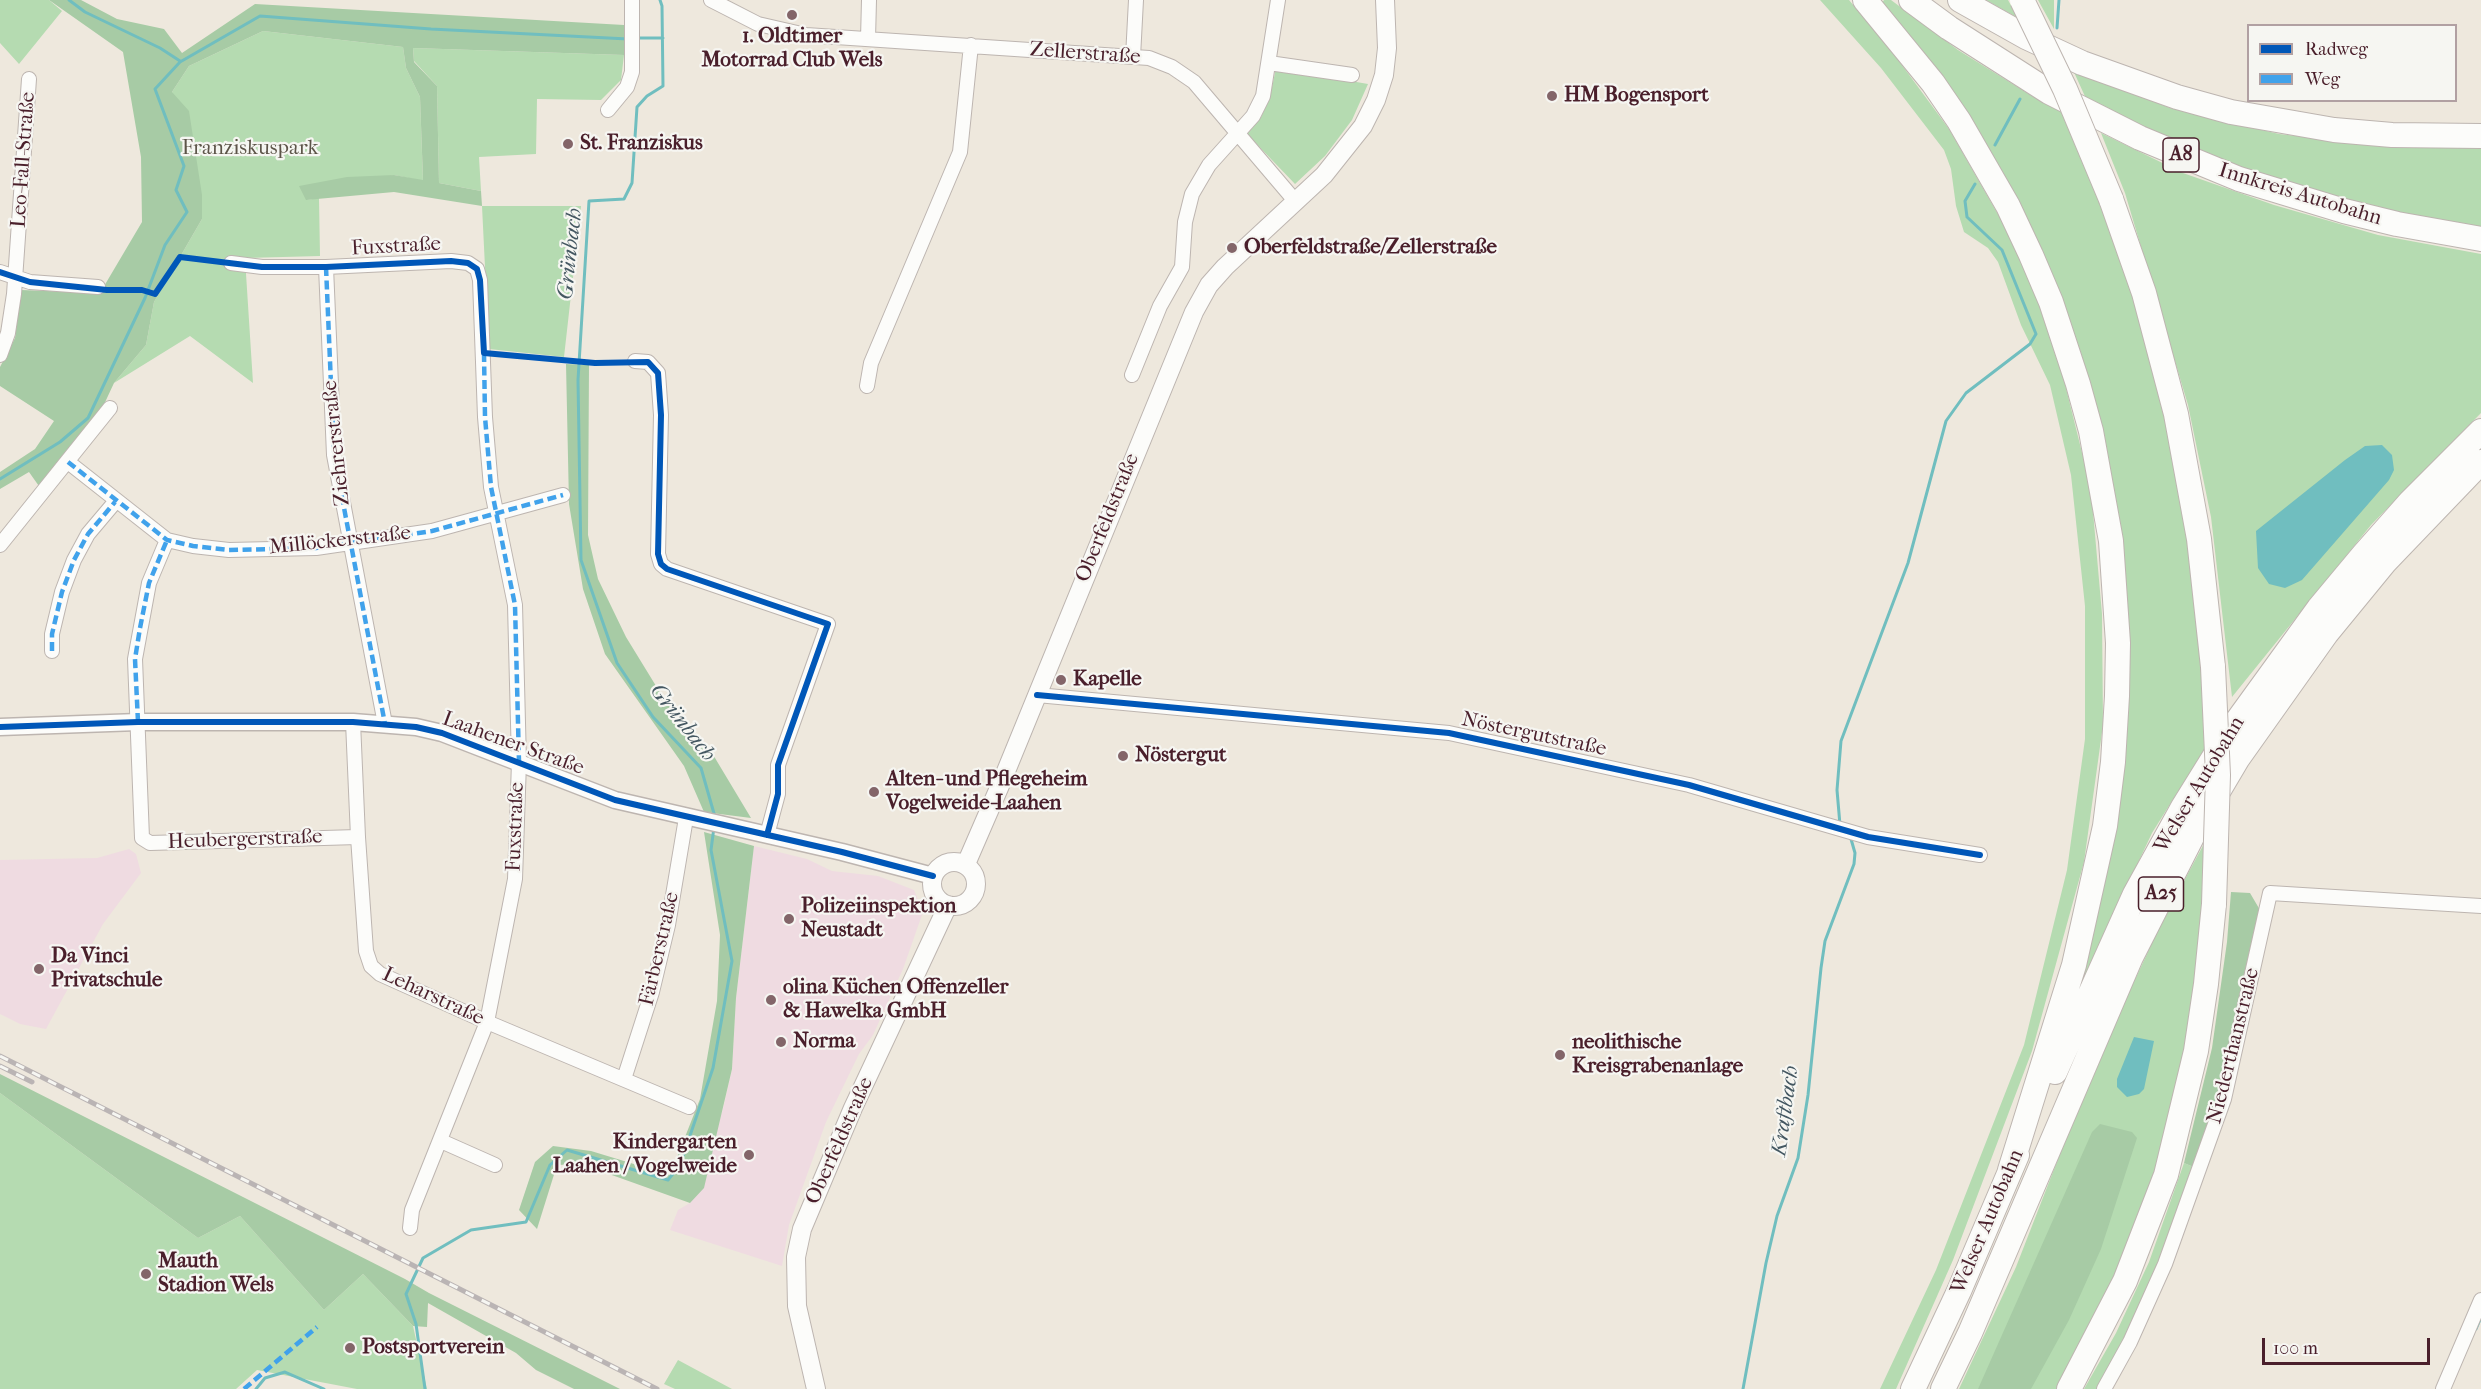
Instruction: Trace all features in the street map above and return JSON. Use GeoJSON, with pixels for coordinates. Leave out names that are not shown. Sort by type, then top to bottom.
{"type":"FeatureCollection","features":[{"type":"Feature","properties":{"kind":"highway"},"geometry":{"type":"LineString","coordinates":[[1864,0],[1933,83],[1959,122],[2003,196],[2031,255],[2062,332],[2080,393],[2098,466],[2111,541],[2118,643],[2117,696],[2113,762],[2105,826],[2093,889],[2074,965],[2010,1170]]}},
{"type":"Feature","properties":{"kind":"highway","name":"Innkreis Autobahn"},"geometry":{"type":"LineString","coordinates":[[1911,0],[1958,34],[2049,92],[2140,138],[2239,179],[2344,211],[2481,239]]}},
{"type":"Feature","properties":{"kind":"highway"},"geometry":{"type":"LineString","coordinates":[[1960,0],[2026,37],[2082,63],[2132,82],[2220,109],[2334,130],[2392,135],[2481,136]]}},
{"type":"Feature","properties":{"kind":"highway"},"geometry":{"type":"LineString","coordinates":[[2022,0],[2066,89],[2111,199],[2144,293],[2176,414],[2199,539],[2213,667],[2218,775],[2214,904],[2196,1051],[2166,1175],[2125,1281],[2069,1389]]}},
{"type":"Feature","properties":{"kind":"highway","name":"Welser Autobahn"},"geometry":{"type":"LineString","coordinates":[[1913,1389],[1959,1291],[2010,1170],[2135,894],[2183,807],[2232,728],[2319,608],[2410,502],[2481,431]]}},
{"type":"Feature","properties":{"kind":"highway","name":"Welser Autobahn"},"geometry":{"type":"LineString","coordinates":[[1943,1389],[1970,1333],[2131,957],[2196,829],[2238,758],[2326,634],[2385,562],[2481,462]]}},
{"type":"Feature","properties":{"kind":"main road","name":"Oberfeldstraße"},"geometry":{"type":"LineString","coordinates":[[966,864],[1194,312],[1209,285],[1296,202],[1346,149],[1363,126],[1376,100],[1384,75],[1387,48],[1385,0]]}},
{"type":"Feature","properties":{"kind":"main road"},"geometry":{"type":"LineString","coordinates":[[946,862],[966,864],[977,880],[976,890],[965,904],[948,905],[934,894],[933,876],[946,862]]}},
{"type":"Feature","properties":{"kind":"main road","name":"Oberfeldstraße"},"geometry":{"type":"LineString","coordinates":[[816,1389],[797,1306],[796,1257],[802,1229],[836,1146],[948,905]]}},
{"type":"Feature","properties":{"kind":"street"},"geometry":{"type":"LineString","coordinates":[[608,110],[627,87],[632,72],[634,48],[632,0]]}},
{"type":"Feature","properties":{"kind":"street","name":"Zellerstraße"},"geometry":{"type":"LineString","coordinates":[[711,0],[739,15],[780,31],[1149,58],[1182,72],[1203,92],[1238,133]]}},
{"type":"Feature","properties":{"kind":"street"},"geometry":{"type":"LineString","coordinates":[[868,39],[869,0]]}},
{"type":"Feature","properties":{"kind":"street"},"geometry":{"type":"LineString","coordinates":[[1133,57],[1136,0]]}},
{"type":"Feature","properties":{"kind":"street"},"geometry":{"type":"LineString","coordinates":[[1132,375],[1160,306],[1182,267],[1185,222],[1192,195],[1209,165],[1258,107],[1269,63],[1278,0]]}},
{"type":"Feature","properties":{"kind":"street"},"geometry":{"type":"LineString","coordinates":[[867,386],[871,363],[960,152],[971,45]]}},
{"type":"Feature","properties":{"kind":"street"},"geometry":{"type":"LineString","coordinates":[[1269,63],[1352,75]]}},
{"type":"Feature","properties":{"kind":"street","name":"Leo-Fall-Straße"},"geometry":{"type":"LineString","coordinates":[[0,354],[8,333],[15,276],[29,79]]}},
{"type":"Feature","properties":{"kind":"street"},"geometry":{"type":"LineString","coordinates":[[1238,133],[1296,202]]}},
{"type":"Feature","properties":{"kind":"street","name":"Fuxstraße"},"geometry":{"type":"LineString","coordinates":[[231,263],[262,267],[326,267],[451,261],[468,263],[477,269],[484,353],[484,417],[491,487],[515,605],[519,762],[515,879],[487,1022],[412,1210],[410,1227]]}},
{"type":"Feature","properties":{"kind":"street","name":"Ziehrerstraße"},"geometry":{"type":"LineString","coordinates":[[326,267],[334,455],[349,544],[373,648],[385,724]]}},
{"type":"Feature","properties":{"kind":"street"},"geometry":{"type":"LineString","coordinates":[[0,272],[30,282],[98,287]]}},
{"type":"Feature","properties":{"kind":"street"},"geometry":{"type":"LineString","coordinates":[[635,361],[648,362],[658,373],[661,416],[658,554],[662,564],[667,569],[828,624],[778,765],[778,794],[767,835]]}},
{"type":"Feature","properties":{"kind":"street"},"geometry":{"type":"LineString","coordinates":[[0,545],[110,408]]}},
{"type":"Feature","properties":{"kind":"street","name":"Millöckerstraße"},"geometry":{"type":"LineString","coordinates":[[68,462],[115,502],[167,540],[229,550],[282,550],[349,544],[432,531],[563,495]]}},
{"type":"Feature","properties":{"kind":"street"},"geometry":{"type":"LineString","coordinates":[[51,651],[52,634],[62,592],[74,560],[88,534],[115,502]]}},
{"type":"Feature","properties":{"kind":"street"},"geometry":{"type":"LineString","coordinates":[[138,722],[135,659],[148,583],[167,540]]}},
{"type":"Feature","properties":{"kind":"street","name":"Nöstergutstraße"},"geometry":{"type":"LineString","coordinates":[[1037,695],[1449,733],[1689,785],[1868,837],[1980,855]]}},
{"type":"Feature","properties":{"kind":"street","name":"Laahener Straße"},"geometry":{"type":"LineString","coordinates":[[0,727],[138,722],[353,722],[385,724],[442,733],[615,800],[933,876]]}},
{"type":"Feature","properties":{"kind":"street","name":"Heubergerstraße"},"geometry":{"type":"LineString","coordinates":[[138,722],[140,830],[142,838],[150,843],[358,837]]}},
{"type":"Feature","properties":{"kind":"street","name":"Leharstraße"},"geometry":{"type":"LineString","coordinates":[[353,722],[366,951],[371,966],[380,974],[487,1022],[689,1107]]}},
{"type":"Feature","properties":{"kind":"street","name":"Färberstraße"},"geometry":{"type":"LineString","coordinates":[[624,1079],[655,981],[668,925],[686,818]]}},
{"type":"Feature","properties":{"kind":"street","name":"Niederthanstraße"},"geometry":{"type":"LineString","coordinates":[[2104,1389],[2130,1342],[2165,1264],[2224,1099],[2270,893],[2481,906]]}},
{"type":"Feature","properties":{"kind":"street"},"geometry":{"type":"LineString","coordinates":[[441,1141],[495,1165]]}},
{"type":"Feature","properties":{"kind":"street"},"geometry":{"type":"LineString","coordinates":[[2443,1389],[2481,1300]]}},
{"type":"Feature","properties":{"kind":"shaded area"},"geometry":{"type":"Polygon","coordinates":[[[754,846],[807,859],[832,871],[878,876],[914,890],[923,912],[903,969],[873,1035],[859,1054],[826,1122],[789,1225],[782,1266],[670,1230],[678,1210],[690,1203],[723,1109],[732,1069],[736,998],[754,846]]]}},
{"type":"Feature","properties":{"kind":"shaded area","name":"Da Vinci Privatschule"},"geometry":{"type":"Polygon","coordinates":[[[129,849],[136,854],[141,873],[103,924],[46,1029],[20,1024],[0,1014],[0,860],[97,858],[129,849]]]}},
{"type":"Feature","properties":{"kind":"green space"},"geometry":{"type":"Polygon","coordinates":[[[0,0],[49,0],[62,11],[19,64],[0,43],[0,0]]]}},
{"type":"Feature","properties":{"kind":"green space"},"geometry":{"type":"Polygon","coordinates":[[[49,0],[81,0],[117,19],[164,29],[182,53],[255,4],[624,25],[624,55],[413,48],[414,62],[437,86],[439,183],[481,191],[482,206],[394,192],[306,200],[299,186],[347,177],[394,175],[423,180],[420,97],[406,68],[403,47],[263,31],[189,66],[172,92],[189,111],[202,195],[202,219],[154,302],[146,345],[114,383],[100,413],[41,489],[29,472],[0,489],[0,472],[35,449],[54,421],[0,386],[0,367],[15,338],[21,290],[100,293],[142,222],[141,157],[123,52],[49,0]]]}},
{"type":"Feature","properties":{"kind":"green space"},"geometry":{"type":"Polygon","coordinates":[[[1820,0],[1849,0],[1896,57],[1949,129],[2007,230],[2039,305],[2064,380],[2091,489],[2102,614],[2103,725],[2084,862],[2032,1051],[1953,1260],[1896,1389],[1880,1389],[1936,1270],[2024,1045],[2067,870],[2085,739],[2085,606],[2071,475],[2050,385],[2021,325],[1998,262],[1988,248],[1964,232],[1956,206],[1951,169],[1944,150],[1881,68],[1820,0]]]}},
{"type":"Feature","properties":{"kind":"green space"},"geometry":{"type":"Polygon","coordinates":[[[1884,0],[1891,0],[1958,50],[2032,96],[2064,110],[2088,170],[2141,321],[2170,431],[2191,551],[2207,745],[2152,833],[2082,982],[2077,980],[2128,652],[2056,287],[1882,3],[1884,0]]]}},
{"type":"Feature","properties":{"kind":"green space"},"geometry":{"type":"Polygon","coordinates":[[[1986,0],[2008,0],[2018,18],[1986,0]]]}},
{"type":"Feature","properties":{"kind":"green space"},"geometry":{"type":"Polygon","coordinates":[[[2038,0],[2054,0],[2054,29],[2038,0]]]}},
{"type":"Feature","properties":{"kind":"green space","name":"Franziskuspark"},"geometry":{"type":"Polygon","coordinates":[[[263,31],[403,47],[406,68],[420,97],[423,181],[394,175],[306,200],[319,198],[320,256],[245,258],[253,383],[190,336],[114,383],[146,345],[154,302],[202,219],[172,92],[189,66],[263,31]]]}},
{"type":"Feature","properties":{"kind":"green space"},"geometry":{"type":"Polygon","coordinates":[[[413,48],[624,55],[621,80],[601,100],[537,99],[536,154],[479,157],[481,191],[439,183],[437,86],[414,61],[413,48]]]}},
{"type":"Feature","properties":{"kind":"green space"},"geometry":{"type":"Polygon","coordinates":[[[1276,68],[1368,84],[1352,120],[1325,156],[1295,184],[1247,134],[1261,117],[1270,97],[1276,68]]]}},
{"type":"Feature","properties":{"kind":"green space"},"geometry":{"type":"Polygon","coordinates":[[[2073,70],[2170,108],[2279,134],[2376,145],[2481,148],[2481,230],[2339,201],[2244,171],[2088,103],[2073,70]]]}},
{"type":"Feature","properties":{"kind":"green space"},"geometry":{"type":"Polygon","coordinates":[[[2101,133],[2183,173],[2274,205],[2378,235],[2481,254],[2481,413],[2371,525],[2232,697],[2211,517],[2188,405],[2125,193],[2101,133]]]}},
{"type":"Feature","properties":{"kind":"green space"},"geometry":{"type":"Polygon","coordinates":[[[482,206],[581,206],[564,357],[489,349],[482,206]]]}},
{"type":"Feature","properties":{"kind":"green space"},"geometry":{"type":"Polygon","coordinates":[[[566,364],[589,365],[588,535],[598,579],[626,637],[664,699],[709,748],[751,818],[704,812],[684,766],[605,654],[583,589],[569,504],[566,364]]]}},
{"type":"Feature","properties":{"kind":"green space"},"geometry":{"type":"Polygon","coordinates":[[[704,832],[754,846],[736,998],[732,1069],[704,1188],[690,1203],[581,1164],[557,1165],[537,1229],[519,1210],[535,1162],[553,1146],[591,1151],[670,1175],[700,1099],[717,1001],[720,935],[704,832]]]}},
{"type":"Feature","properties":{"kind":"green space"},"geometry":{"type":"Polygon","coordinates":[[[2206,840],[2198,983],[2179,1084],[2149,1195],[2104,1305],[2056,1389],[1959,1389],[2016,1267],[2095,1064],[2164,918],[2206,840]]]}},
{"type":"Feature","properties":{"kind":"green space"},"geometry":{"type":"Polygon","coordinates":[[[2231,892],[2250,893],[2260,910],[2217,1103],[2196,1168],[2184,1163],[2212,1048],[2227,942],[2231,892]]]}},
{"type":"Feature","properties":{"kind":"green space"},"geometry":{"type":"Polygon","coordinates":[[[0,1074],[620,1389],[574,1389],[536,1370],[516,1353],[428,1303],[427,1327],[413,1326],[363,1274],[324,1310],[240,1216],[198,1238],[0,1093],[0,1074]]]}},
{"type":"Feature","properties":{"kind":"green space","name":"Mauth Stadion Wels"},"geometry":{"type":"Polygon","coordinates":[[[0,1093],[198,1238],[240,1216],[324,1310],[363,1274],[413,1326],[427,1389],[357,1389],[257,1370],[236,1389],[0,1389],[0,1093]]]}},
{"type":"Feature","properties":{"kind":"green space"},"geometry":{"type":"Polygon","coordinates":[[[2100,1124],[2132,1132],[2137,1138],[2101,1249],[2069,1320],[2031,1389],[1978,1389],[2092,1132],[2100,1124]]]}},
{"type":"Feature","properties":{"kind":"green space"},"geometry":{"type":"Polygon","coordinates":[[[2184,1163],[2196,1168],[2151,1289],[2101,1389],[2084,1389],[2116,1333],[2149,1262],[2184,1163]]]}},
{"type":"Feature","properties":{"kind":"green space"},"geometry":{"type":"Polygon","coordinates":[[[678,1360],[732,1389],[675,1389],[664,1384],[678,1360]]]}},
{"type":"Feature","properties":{"kind":"water"},"geometry":{"type":"Polygon","coordinates":[[[2382,445],[2392,455],[2394,470],[2389,480],[2302,580],[2285,588],[2269,584],[2258,568],[2256,531],[2365,446],[2382,445]]]}},
{"type":"Feature","properties":{"kind":"water"},"geometry":{"type":"Polygon","coordinates":[[[2134,1037],[2154,1041],[2144,1089],[2139,1094],[2127,1097],[2117,1087],[2117,1079],[2134,1037]]]}},
{"type":"Feature","properties":{"kind":"waterway"},"geometry":{"type":"LineString","coordinates":[[69,0],[85,12],[160,48],[180,61]]}},
{"type":"Feature","properties":{"kind":"waterway","name":"Grünbach"},"geometry":{"type":"LineString","coordinates":[[660,0],[663,86],[647,96],[637,107],[632,183],[624,199],[589,201],[578,380],[581,560],[617,663],[653,717],[701,768],[715,817]]}},
{"type":"Feature","properties":{"kind":"waterway"},"geometry":{"type":"LineString","coordinates":[[2057,28],[2059,0]]}},
{"type":"Feature","properties":{"kind":"waterway"},"geometry":{"type":"LineString","coordinates":[[0,479],[60,442],[88,418],[145,298],[165,245],[187,212],[176,190],[184,166],[155,89],[180,62],[260,16],[431,29],[628,39]]}},
{"type":"Feature","properties":{"kind":"waterway"},"geometry":{"type":"LineString","coordinates":[[635,38],[663,38]]}},
{"type":"Feature","properties":{"kind":"waterway"},"geometry":{"type":"LineString","coordinates":[[1995,145],[2020,99]]}},
{"type":"Feature","properties":{"kind":"waterway"},"geometry":{"type":"LineString","coordinates":[[1840,825],[1837,790],[1841,741],[1908,563],[1946,421],[1966,393],[2030,344],[2036,334],[2002,250],[1967,217],[1965,201],[1975,184]]}},
{"type":"Feature","properties":{"kind":"waterway","name":"Grünbach"},"geometry":{"type":"LineString","coordinates":[[425,1389],[416,1324],[406,1294],[423,1258],[471,1230],[526,1222],[550,1165],[567,1150],[668,1180],[680,1165],[713,1068],[732,961],[711,850],[714,827]]}},
{"type":"Feature","properties":{"kind":"waterway","name":"Kraftbach"},"geometry":{"type":"LineString","coordinates":[[1743,1389],[1777,1216],[1798,1158],[1808,1095],[1825,941],[1854,864],[1855,853],[1851,839]]}},
{"type":"Feature","properties":{"kind":"waterway"},"geometry":{"type":"LineString","coordinates":[[2476,1329],[2481,1317]]}},
{"type":"Feature","properties":{"kind":"waterway","name":"Grünbach"},"geometry":{"type":"LineString","coordinates":[[256,1389],[265,1378],[285,1372],[324,1389]]}},
{"type":"Feature","properties":{"kind":"railway"},"geometry":{"type":"LineString","coordinates":[[0,1056],[657,1389]]}},
{"type":"Feature","properties":{"kind":"railway"},"geometry":{"type":"LineString","coordinates":[[0,1066],[32,1082]]}},
{"type":"Feature","properties":{"kind":"marked path"},"geometry":{"type":"LineString","coordinates":[[326,267],[334,455],[385,724]]}},
{"type":"Feature","properties":{"kind":"marked path"},"geometry":{"type":"LineString","coordinates":[[484,353],[485,417],[491,487],[515,605],[519,762]]}},
{"type":"Feature","properties":{"kind":"marked path"},"geometry":{"type":"LineString","coordinates":[[68,462],[167,540],[229,550],[316,548],[432,531],[563,495]]}},
{"type":"Feature","properties":{"kind":"marked path"},"geometry":{"type":"LineString","coordinates":[[52,651],[52,634],[62,592],[74,560],[88,534],[115,502]]}},
{"type":"Feature","properties":{"kind":"marked path"},"geometry":{"type":"LineString","coordinates":[[138,722],[135,659],[149,583],[167,540]]}},
{"type":"Feature","properties":{"kind":"marked path"},"geometry":{"type":"LineString","coordinates":[[244,1389],[317,1327]]}},
{"type":"Feature","properties":{"kind":"cycle path"},"geometry":{"type":"LineString","coordinates":[[0,272],[30,282],[107,290],[142,290],[155,294],[180,257],[262,267],[326,267],[451,261],[468,263],[477,269],[480,280],[484,353],[595,363],[648,362],[658,373],[661,415],[658,554],[661,564],[667,569],[828,624],[778,765],[778,794],[767,835]]}},
{"type":"Feature","properties":{"kind":"cycle path"},"geometry":{"type":"LineString","coordinates":[[1037,695],[1449,733],[1689,785],[1868,837],[1980,855]]}},
{"type":"Feature","properties":{"kind":"cycle path"},"geometry":{"type":"LineString","coordinates":[[0,727],[138,722],[353,722],[416,727],[442,733],[615,800],[842,852],[933,876]]}},
{"type":"Feature","properties":{"kind":"place","name":"1. Oldtimer Motorrad Club Wels"},"geometry":{"type":"Point","coordinates":[792,15]}},
{"type":"Feature","properties":{"kind":"place","name":"HM Bogensport"},"geometry":{"type":"Point","coordinates":[1552,96]}},
{"type":"Feature","properties":{"kind":"place","name":"St. Franziskus"},"geometry":{"type":"Point","coordinates":[568,144]}},
{"type":"Feature","properties":{"kind":"place","name":"Oberfeldstraße/Zellerstraße"},"geometry":{"type":"Point","coordinates":[1232,248]}},
{"type":"Feature","properties":{"kind":"place","name":"Kapelle"},"geometry":{"type":"Point","coordinates":[1061,680]}},
{"type":"Feature","properties":{"kind":"place","name":"Nöstergut"},"geometry":{"type":"Point","coordinates":[1123,756]}},
{"type":"Feature","properties":{"kind":"place","name":"Alten- und Pflegeheim Vogelweide-Laahen"},"geometry":{"type":"Point","coordinates":[874,792]}},
{"type":"Feature","properties":{"kind":"place","name":"Polizeiinspektion Neustadt"},"geometry":{"type":"Point","coordinates":[789,919]}},
{"type":"Feature","properties":{"kind":"place","name":"Da Vinci Privatschule"},"geometry":{"type":"Point","coordinates":[39,969]}},
{"type":"Feature","properties":{"kind":"place","name":"olina Küchen Offenzeller & Hawelka GmbH"},"geometry":{"type":"Point","coordinates":[771,1000]}},
{"type":"Feature","properties":{"kind":"place","name":"Norma"},"geometry":{"type":"Point","coordinates":[781,1042]}},
{"type":"Feature","properties":{"kind":"place","name":"neolithische Kreisgrabenanlage"},"geometry":{"type":"Point","coordinates":[1560,1055]}},
{"type":"Feature","properties":{"kind":"place","name":"Kindergarten Laahen / Vogelweide"},"geometry":{"type":"Point","coordinates":[749,1155]}},
{"type":"Feature","properties":{"kind":"place","name":"Mauth Stadion Wels"},"geometry":{"type":"Point","coordinates":[146,1274]}},
{"type":"Feature","properties":{"kind":"place","name":"Postsportverein"},"geometry":{"type":"Point","coordinates":[350,1348]}}]}
